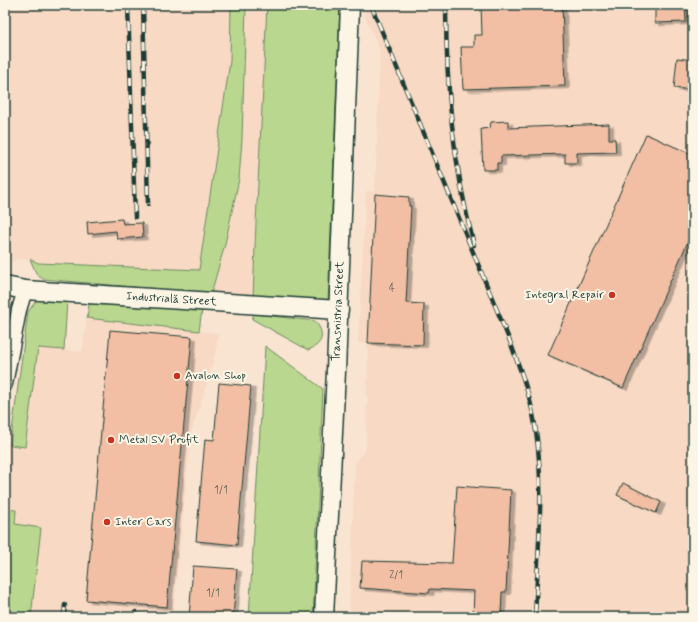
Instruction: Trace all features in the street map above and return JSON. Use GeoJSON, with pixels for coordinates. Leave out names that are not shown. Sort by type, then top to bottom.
{"type":"FeatureCollection","features":[{"type":"Feature","properties":{"kind":"street","name":"Transnistria Street"},"geometry":{"type":"LineString","coordinates":[[324,617],[339,310],[350,5]]}},
{"type":"Feature","properties":{"kind":"street","name":"Industrială Street"},"geometry":{"type":"LineString","coordinates":[[5,286],[25,290],[339,310]]}},
{"type":"Feature","properties":{"kind":"street"},"geometry":{"type":"LineString","coordinates":[[5,384],[19,310],[25,290]]}},
{"type":"Feature","properties":{"kind":"shaded area"},"geometry":{"type":"Polygon","coordinates":[[[5,5],[231,5],[230,61],[199,270],[38,263],[30,259],[17,259],[10,263],[5,262],[5,5]]]}},
{"type":"Feature","properties":{"kind":"shaded area"},"geometry":{"type":"Polygon","coordinates":[[[246,5],[267,5],[263,108],[256,200],[253,298],[211,294],[225,244],[239,179],[242,139],[246,5]]]}},
{"type":"Feature","properties":{"kind":"shaded area"},"geometry":{"type":"Polygon","coordinates":[[[360,5],[693,5],[693,617],[349,617],[355,463],[366,449],[368,343],[358,343],[366,191],[375,191],[380,51],[360,5]]]}},
{"type":"Feature","properties":{"kind":"shaded area"},"geometry":{"type":"Polygon","coordinates":[[[87,318],[181,328],[219,334],[213,363],[191,434],[173,617],[5,617],[7,509],[5,520],[5,444],[25,447],[38,348],[82,352],[87,318]]]}},
{"type":"Feature","properties":{"kind":"green space"},"geometry":{"type":"Polygon","coordinates":[[[231,5],[246,5],[242,139],[239,179],[225,244],[211,294],[43,279],[37,275],[30,259],[38,263],[199,270],[230,61],[231,5]]]}},
{"type":"Feature","properties":{"kind":"green space"},"geometry":{"type":"Polygon","coordinates":[[[267,5],[340,5],[328,303],[253,298],[267,5]]]}},
{"type":"Feature","properties":{"kind":"green space"},"geometry":{"type":"Polygon","coordinates":[[[38,298],[67,301],[64,350],[38,348],[25,447],[10,445],[28,312],[38,298]]]}},
{"type":"Feature","properties":{"kind":"green space"},"geometry":{"type":"Polygon","coordinates":[[[89,304],[202,310],[199,331],[87,318],[89,304]]]}},
{"type":"Feature","properties":{"kind":"green space"},"geometry":{"type":"Polygon","coordinates":[[[254,314],[315,321],[321,334],[320,341],[313,348],[308,350],[252,319],[254,314]]]}},
{"type":"Feature","properties":{"kind":"green space"},"geometry":{"type":"Polygon","coordinates":[[[265,346],[323,389],[313,617],[249,617],[265,346]]]}},
{"type":"Feature","properties":{"kind":"green space"},"geometry":{"type":"Polygon","coordinates":[[[6,509],[16,510],[15,524],[41,528],[31,617],[5,617],[6,509]]]}},
{"type":"Feature","properties":{"kind":"building"},"geometry":{"type":"Polygon","coordinates":[[[481,5],[562,5],[565,86],[463,89],[461,47],[474,47],[474,35],[482,35],[481,5]]]}},
{"type":"Feature","properties":{"kind":"building"},"geometry":{"type":"Polygon","coordinates":[[[655,5],[685,5],[686,22],[655,23],[655,5]]]}},
{"type":"Feature","properties":{"kind":"building"},"geometry":{"type":"Polygon","coordinates":[[[677,58],[693,60],[693,90],[674,88],[677,58]]]}},
{"type":"Feature","properties":{"kind":"building"},"geometry":{"type":"Polygon","coordinates":[[[508,121],[508,128],[609,124],[609,139],[615,139],[616,152],[577,153],[577,163],[565,163],[565,154],[501,156],[501,163],[497,163],[497,170],[483,170],[481,129],[490,128],[491,122],[508,121]]]}},
{"type":"Feature","properties":{"kind":"building"},"geometry":{"type":"Polygon","coordinates":[[[646,134],[693,155],[693,230],[623,388],[548,355],[646,134]]]}},
{"type":"Feature","properties":{"kind":"building"},"geometry":{"type":"Polygon","coordinates":[[[375,194],[409,197],[409,206],[411,206],[406,303],[424,304],[423,345],[368,343],[375,194]]]}},
{"type":"Feature","properties":{"kind":"building"},"geometry":{"type":"Polygon","coordinates":[[[122,219],[123,224],[142,223],[143,237],[117,239],[116,231],[88,234],[87,222],[122,219]]]}},
{"type":"Feature","properties":{"kind":"building"},"geometry":{"type":"Polygon","coordinates":[[[110,330],[192,337],[167,607],[86,600],[110,330]]]}},
{"type":"Feature","properties":{"kind":"building"},"geometry":{"type":"Polygon","coordinates":[[[219,383],[251,386],[237,545],[196,541],[205,439],[214,440],[219,383]]]}},
{"type":"Feature","properties":{"kind":"building"},"geometry":{"type":"Polygon","coordinates":[[[623,483],[661,502],[656,513],[617,495],[623,483]]]}},
{"type":"Feature","properties":{"kind":"building"},"geometry":{"type":"Polygon","coordinates":[[[457,486],[511,490],[506,592],[502,592],[501,617],[473,617],[474,591],[430,589],[429,593],[360,588],[362,561],[452,563],[457,486]]]}},
{"type":"Feature","properties":{"kind":"building"},"geometry":{"type":"Polygon","coordinates":[[[193,566],[237,569],[233,617],[189,617],[193,566]]]}},
{"type":"Feature","properties":{"kind":"railway"},"geometry":{"type":"LineString","coordinates":[[128,5],[135,217]]}},
{"type":"Feature","properties":{"kind":"railway"},"geometry":{"type":"LineString","coordinates":[[143,5],[148,204]]}},
{"type":"Feature","properties":{"kind":"railway"},"geometry":{"type":"LineString","coordinates":[[371,5],[511,344],[529,397],[536,431],[540,483],[535,617]]}},
{"type":"Feature","properties":{"kind":"railway"},"geometry":{"type":"LineString","coordinates":[[446,5],[447,67],[452,126],[461,185],[474,245]]}},
{"type":"Feature","properties":{"kind":"railway"},"geometry":{"type":"LineString","coordinates":[[64,617],[65,605]]}},
{"type":"Feature","properties":{"kind":"railway"},"geometry":{"type":"LineString","coordinates":[[135,617],[136,612]]}},
{"type":"Feature","properties":{"kind":"place","name":"Integral Repair"},"geometry":{"type":"Point","coordinates":[612,295]}},
{"type":"Feature","properties":{"kind":"place","name":"Avalon Shop"},"geometry":{"type":"Point","coordinates":[177,376]}},
{"type":"Feature","properties":{"kind":"place","name":"Metal SV Profit"},"geometry":{"type":"Point","coordinates":[111,440]}},
{"type":"Feature","properties":{"kind":"place","name":"Inter Cars"},"geometry":{"type":"Point","coordinates":[107,522]}}]}
